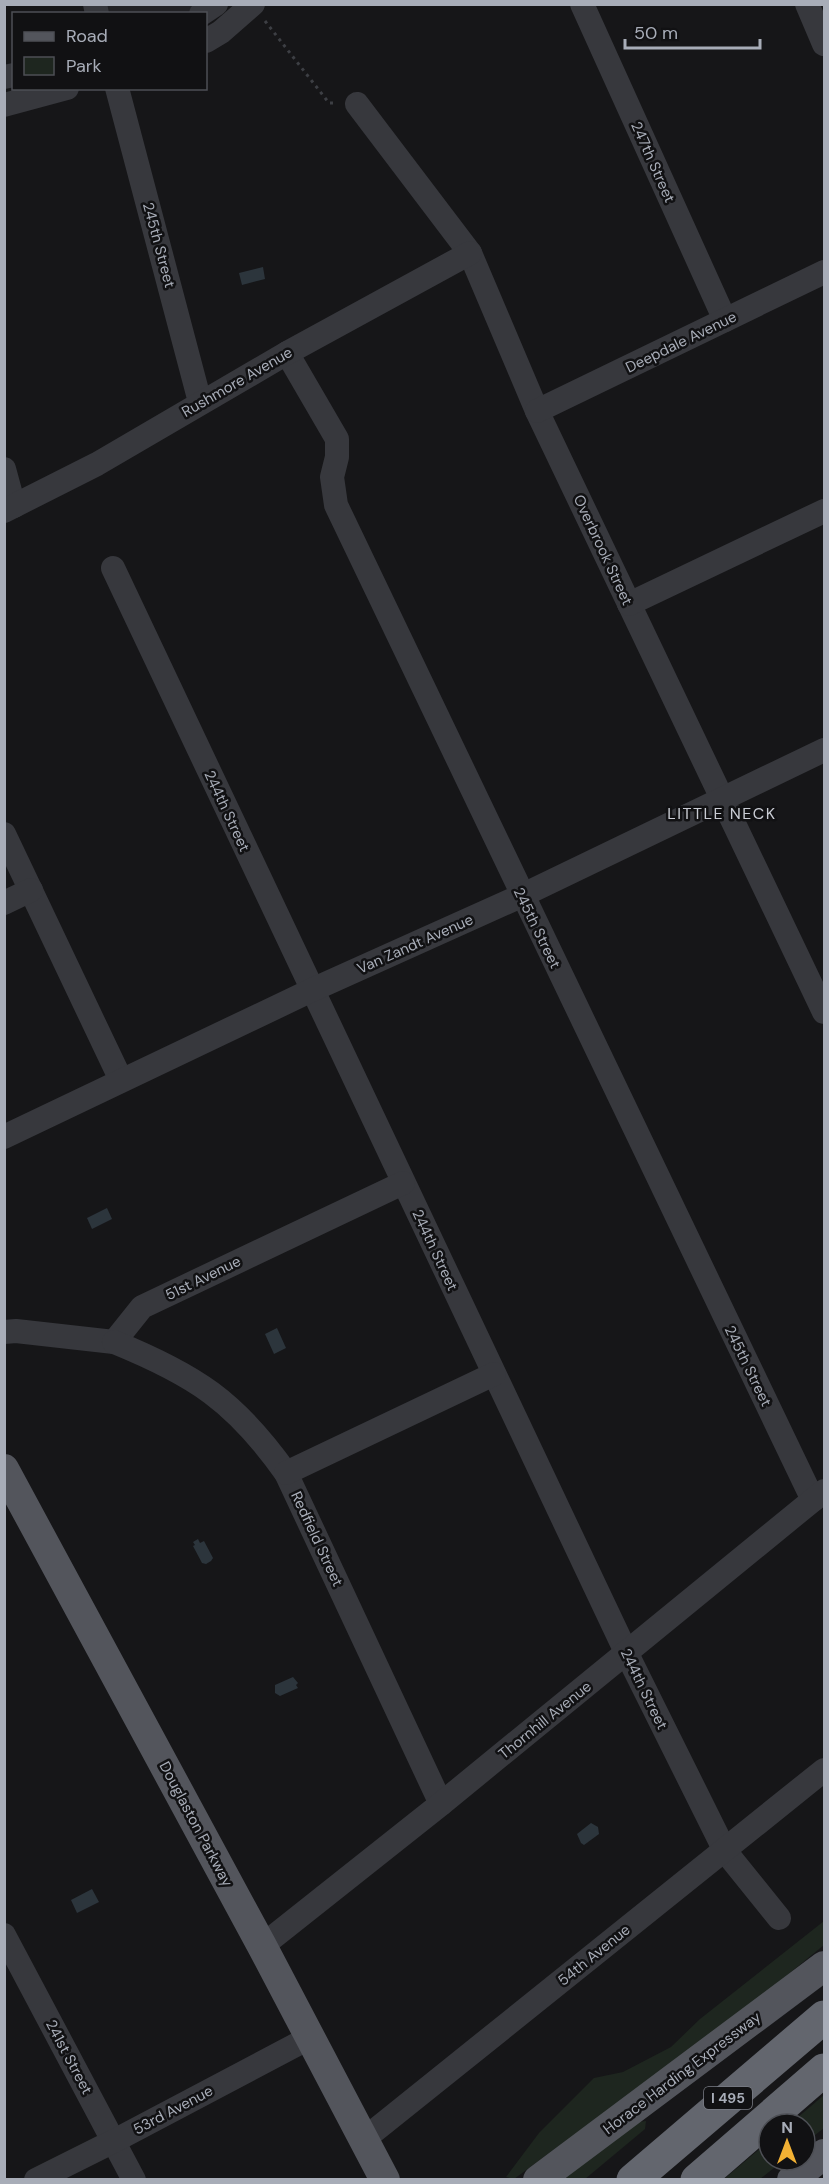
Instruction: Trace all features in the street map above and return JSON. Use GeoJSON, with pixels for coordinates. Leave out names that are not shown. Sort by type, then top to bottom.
{"type":"FeatureCollection","features":[{"type":"Feature","properties":{"kind":"highway","name":"I 495"},"geometry":{"type":"LineString","coordinates":[[633,2180],[825,2017]]}},
{"type":"Feature","properties":{"kind":"highway","name":"I 495"},"geometry":{"type":"LineString","coordinates":[[697,2180],[825,2070]]}},
{"type":"Feature","properties":{"kind":"main road","name":"Douglaston Parkway"},"geometry":{"type":"LineString","coordinates":[[4,1469],[262,1946],[385,2180]]}},
{"type":"Feature","properties":{"kind":"main road","name":"Horace Harding Expressway"},"geometry":{"type":"LineString","coordinates":[[538,2180],[825,1966]]}},
{"type":"Feature","properties":{"kind":"main road"},"geometry":{"type":"LineString","coordinates":[[792,2180],[825,2154]]}},
{"type":"Feature","properties":{"kind":"street","name":"247th Street"},"geometry":{"type":"LineString","coordinates":[[582,4],[725,320]]}},
{"type":"Feature","properties":{"kind":"street"},"geometry":{"type":"LineString","coordinates":[[807,4],[825,44]]}},
{"type":"Feature","properties":{"kind":"street"},"geometry":{"type":"LineString","coordinates":[[207,40],[258,11]]}},
{"type":"Feature","properties":{"kind":"street"},"geometry":{"type":"LineString","coordinates":[[4,105],[60,90]]}},
{"type":"Feature","properties":{"kind":"street","name":"245th Street"},"geometry":{"type":"LineString","coordinates":[[118,90],[200,402]]}},
{"type":"Feature","properties":{"kind":"street","name":"Overbrook Street"},"geometry":{"type":"LineString","coordinates":[[357,104],[470,253],[537,411],[722,799],[822,998]]}},
{"type":"Feature","properties":{"kind":"street","name":"Rushmore Avenue"},"geometry":{"type":"LineString","coordinates":[[9,509],[97,464],[200,402],[470,253]]}},
{"type":"Feature","properties":{"kind":"street","name":"Deepdale Avenue"},"geometry":{"type":"LineString","coordinates":[[537,411],[825,272]]}},
{"type":"Feature","properties":{"kind":"street","name":"245th Street"},"geometry":{"type":"LineString","coordinates":[[288,353],[337,439],[337,457],[332,477],[336,505],[521,896],[819,1495]]}},
{"type":"Feature","properties":{"kind":"street"},"geometry":{"type":"LineString","coordinates":[[4,469],[9,509]]}},
{"type":"Feature","properties":{"kind":"street"},"geometry":{"type":"LineString","coordinates":[[629,604],[825,511]]}},
{"type":"Feature","properties":{"kind":"street","name":"244th Street"},"geometry":{"type":"LineString","coordinates":[[113,568],[627,1654],[725,1851],[779,1918]]}},
{"type":"Feature","properties":{"kind":"street","name":"Van Zandt Avenue"},"geometry":{"type":"LineString","coordinates":[[4,1137],[312,990],[521,896],[825,750]]}},
{"type":"Feature","properties":{"kind":"street"},"geometry":{"type":"LineString","coordinates":[[4,834],[121,1080]]}},
{"type":"Feature","properties":{"kind":"street"},"geometry":{"type":"LineString","coordinates":[[4,903],[31,890]]}},
{"type":"Feature","properties":{"kind":"street","name":"51st Avenue"},"geometry":{"type":"LineString","coordinates":[[114,1342],[142,1307],[403,1183]]}},
{"type":"Feature","properties":{"kind":"street"},"geometry":{"type":"LineString","coordinates":[[4,1332],[16,1331],[114,1342]]}},
{"type":"Feature","properties":{"kind":"street","name":"Redfield Street"},"geometry":{"type":"LineString","coordinates":[[114,1342],[179,1371],[230,1406],[264,1442],[286,1473],[441,1804]]}},
{"type":"Feature","properties":{"kind":"street"},"geometry":{"type":"LineString","coordinates":[[286,1473],[494,1374]]}},
{"type":"Feature","properties":{"kind":"street","name":"Thornhill Avenue"},"geometry":{"type":"LineString","coordinates":[[262,1946],[627,1654],[819,1495]]}},
{"type":"Feature","properties":{"kind":"street","name":"54th Avenue"},"geometry":{"type":"LineString","coordinates":[[363,2140],[825,1770]]}},
{"type":"Feature","properties":{"kind":"street","name":"241st Street"},"geometry":{"type":"LineString","coordinates":[[4,1935],[134,2180]]}},
{"type":"Feature","properties":{"kind":"street","name":"53rd Avenue"},"geometry":{"type":"LineString","coordinates":[[36,2180],[309,2038]]}},
{"type":"Feature","properties":{"kind":"path"},"geometry":{"type":"LineString","coordinates":[[258,11],[329,103],[357,104]]}},
{"type":"Feature","properties":{"kind":"shaded area"},"geometry":{"type":"Polygon","coordinates":[[[94,5],[216,5],[204,12],[97,12],[94,5]]]}},
{"type":"Feature","properties":{"kind":"shaded area"},"geometry":{"type":"Polygon","coordinates":[[[263,267],[265,279],[242,285],[239,273],[263,267]]]}},
{"type":"Feature","properties":{"kind":"shaded area"},"geometry":{"type":"Polygon","coordinates":[[[107,1208],[112,1219],[92,1229],[87,1218],[107,1208]]]}},
{"type":"Feature","properties":{"kind":"shaded area"},"geometry":{"type":"Polygon","coordinates":[[[277,1328],[286,1348],[274,1354],[265,1334],[277,1328]]]}},
{"type":"Feature","properties":{"kind":"shaded area"},"geometry":{"type":"Polygon","coordinates":[[[198,1539],[200,1543],[204,1541],[213,1558],[206,1564],[202,1563],[193,1546],[195,1545],[193,1542],[198,1539]]]}},
{"type":"Feature","properties":{"kind":"shaded area"},"geometry":{"type":"Polygon","coordinates":[[[293,1677],[298,1683],[296,1685],[298,1688],[280,1696],[275,1693],[275,1685],[293,1677]]]}},
{"type":"Feature","properties":{"kind":"shaded area"},"geometry":{"type":"Polygon","coordinates":[[[591,1823],[598,1827],[599,1834],[584,1845],[577,1834],[591,1823]]]}},
{"type":"Feature","properties":{"kind":"shaded area"},"geometry":{"type":"Polygon","coordinates":[[[92,1889],[99,1902],[77,1913],[71,1900],[92,1889]]]}},
{"type":"Feature","properties":{"kind":"green space"},"geometry":{"type":"Polygon","coordinates":[[[824,1921],[824,1945],[747,2008],[514,2179],[506,2177],[539,2133],[594,2078],[623,2072],[671,2047],[700,2019],[824,1921]]]}},
{"type":"Feature","properties":{"kind":"green space"},"geometry":{"type":"Polygon","coordinates":[[[824,2095],[824,2128],[817,2134],[817,2112],[804,2112],[824,2095]]]}},
{"type":"Feature","properties":{"kind":"green space"},"geometry":{"type":"Polygon","coordinates":[[[646,2121],[645,2129],[585,2179],[560,2180],[638,2122],[646,2121]]]}},
{"type":"Feature","properties":{"kind":"green space"},"geometry":{"type":"Polygon","coordinates":[[[757,2151],[757,2172],[769,2172],[760,2179],[724,2179],[757,2151]]]}},
{"type":"Feature","properties":{"kind":"district","name":"LITTLE NECK"},"geometry":{"type":"Point","coordinates":[722,813]}}]}
